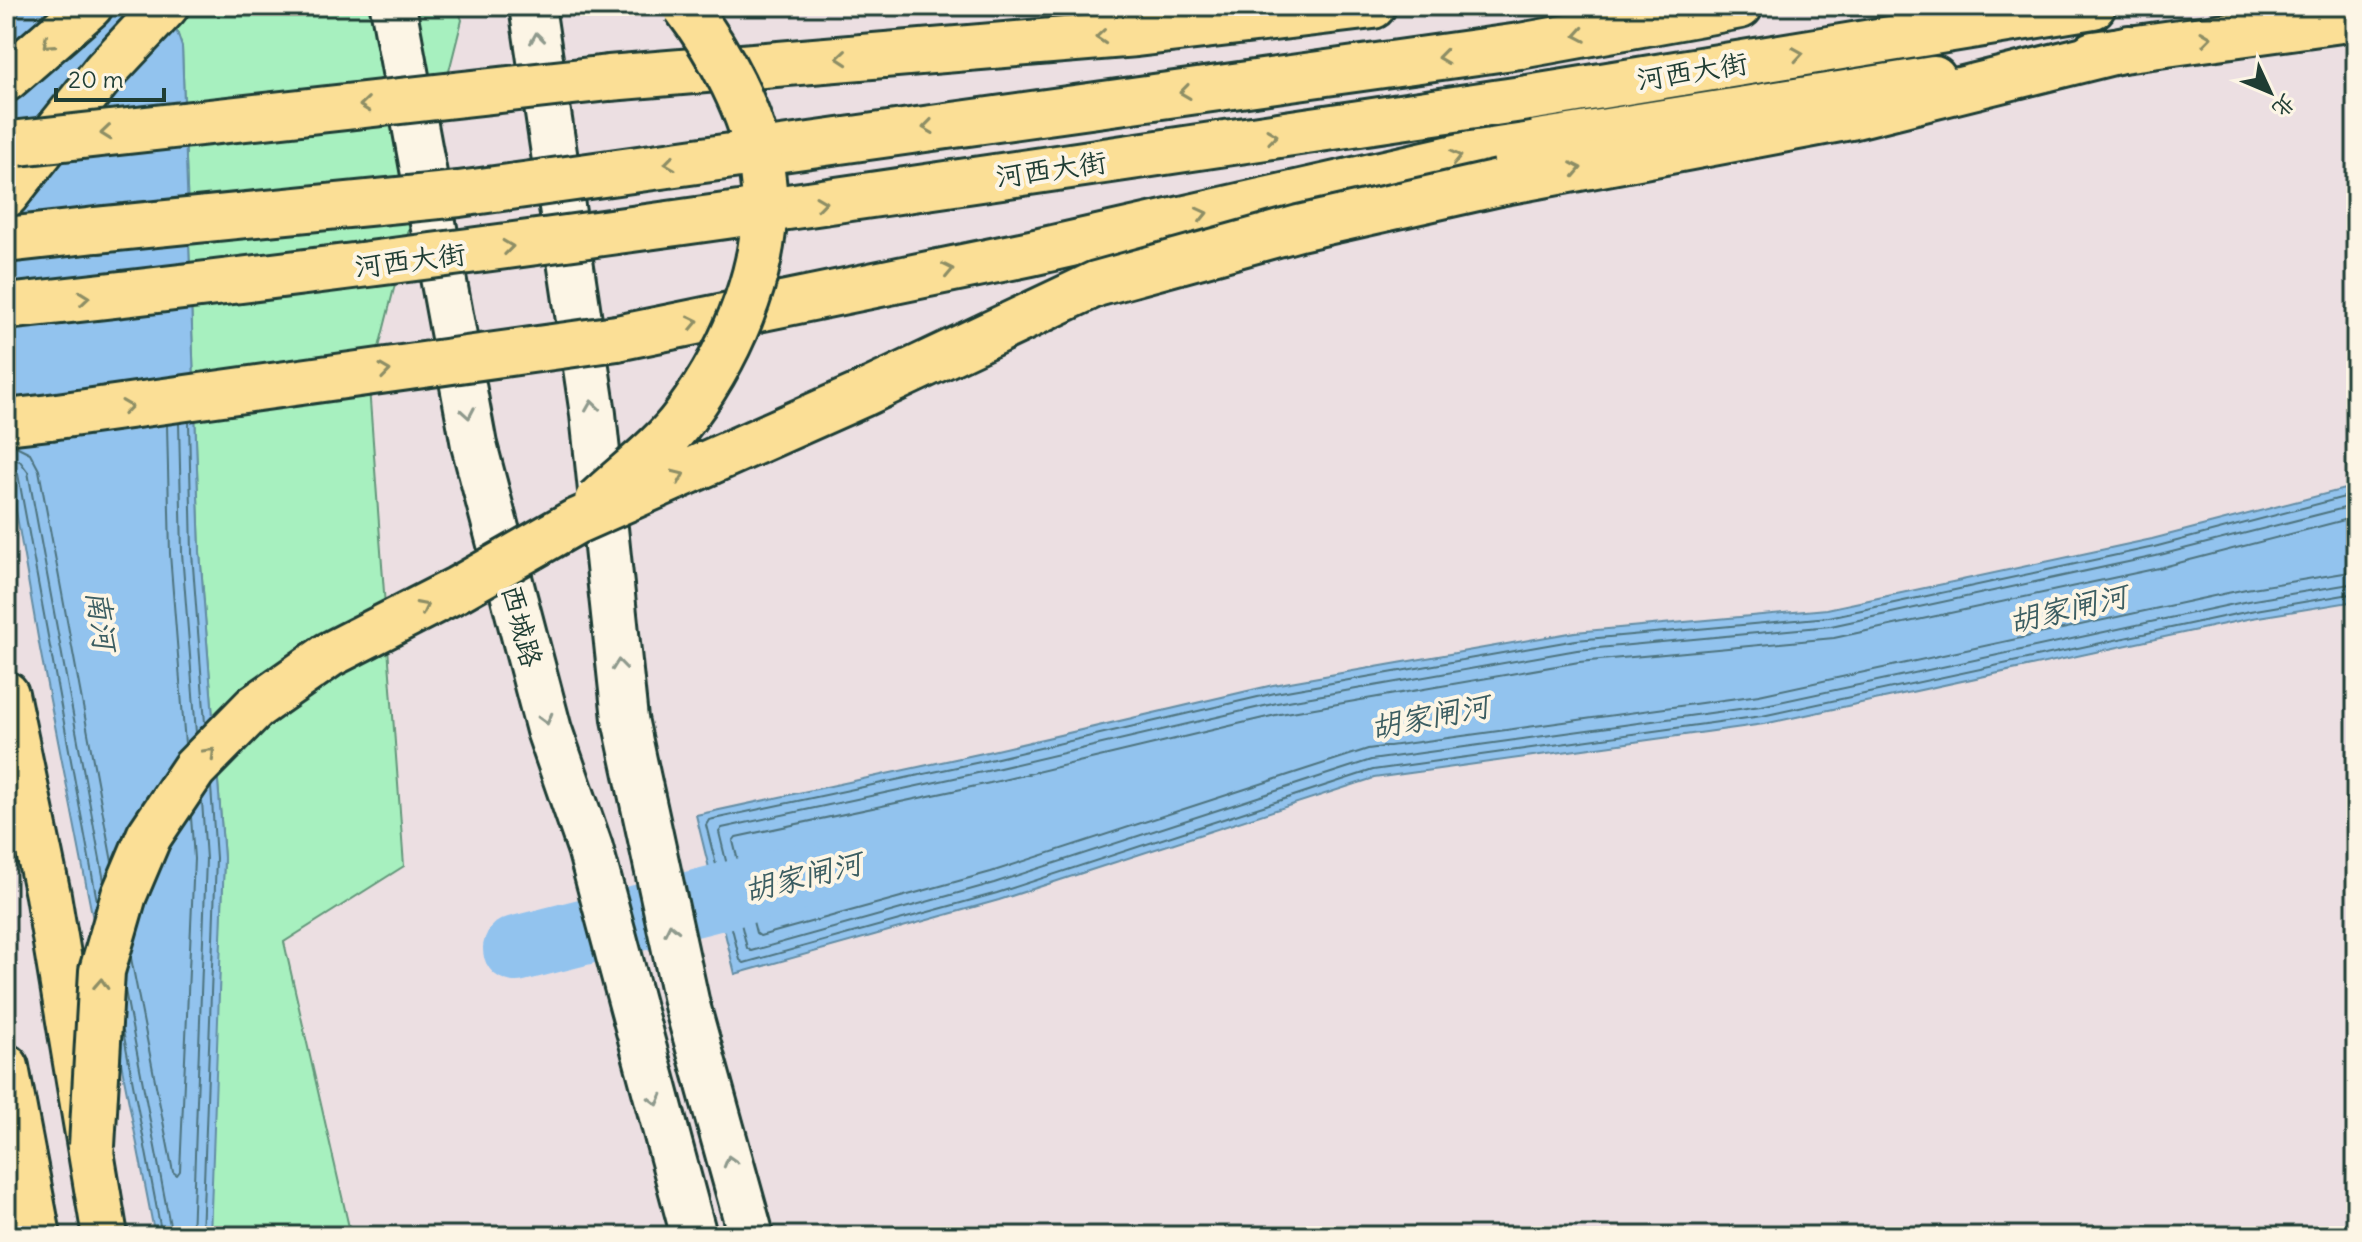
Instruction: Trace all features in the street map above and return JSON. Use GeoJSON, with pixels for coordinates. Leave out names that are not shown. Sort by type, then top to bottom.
{"type":"FeatureCollection","features":[{"type":"Feature","properties":{"kind":"main road"},"geometry":{"type":"LineString","coordinates":[[6,79],[90,6]]}},
{"type":"Feature","properties":{"kind":"main road"},"geometry":{"type":"LineString","coordinates":[[6,195],[105,71],[166,6]]}},
{"type":"Feature","properties":{"kind":"main road"},"geometry":{"type":"LineString","coordinates":[[575,522],[683,419],[726,352],[750,288],[762,233],[762,171],[742,106],[710,39],[685,6]]}},
{"type":"Feature","properties":{"kind":"main road"},"geometry":{"type":"LineString","coordinates":[[12,144],[609,78],[1136,34],[1373,6]]}},
{"type":"Feature","properties":{"kind":"main road","name":"河西大街"},"geometry":{"type":"LineString","coordinates":[[6,240],[459,194],[1520,46],[1740,6]]}},
{"type":"Feature","properties":{"kind":"main road","name":"河西大街"},"geometry":{"type":"LineString","coordinates":[[6,307],[294,276],[608,234],[1512,100],[2093,6]]}},
{"type":"Feature","properties":{"kind":"main road"},"geometry":{"type":"LineString","coordinates":[[6,422],[617,338],[1031,253],[1483,151],[2129,48],[2356,18]]}},
{"type":"Feature","properties":{"kind":"main road"},"geometry":{"type":"LineString","coordinates":[[92,1146],[102,971],[124,895],[149,836],[194,769],[255,707],[329,655],[458,589],[575,522],[863,394],[1096,284],[1299,228],[1499,183],[1851,117],[2129,48]]}},
{"type":"Feature","properties":{"kind":"main road"},"geometry":{"type":"LineString","coordinates":[[6,694],[48,895],[105,1236]]}},
{"type":"Feature","properties":{"kind":"main road"},"geometry":{"type":"LineString","coordinates":[[6,1067],[38,1236]]}},
{"type":"Feature","properties":{"kind":"street","name":"西城路"},"geometry":{"type":"LineString","coordinates":[[393,6],[474,445],[549,730],[590,848],[694,1236]]}},
{"type":"Feature","properties":{"kind":"street"},"geometry":{"type":"LineString","coordinates":[[532,6],[593,414],[625,719],[687,1005],[751,1236]]}},
{"type":"Feature","properties":{"kind":"green space"},"geometry":{"type":"Polygon","coordinates":[[[169,6],[457,6],[462,20],[369,387],[404,866],[284,942],[351,1236],[210,1236],[208,1228],[224,858],[200,552],[182,47],[169,6]]]}},
{"type":"Feature","properties":{"kind":"water","name":"南河"},"geometry":{"type":"Polygon","coordinates":[[[6,6],[168,6],[182,47],[200,552],[224,858],[210,1236],[155,1236],[40,649],[6,453],[6,6]]]}},
{"type":"Feature","properties":{"kind":"water"},"geometry":{"type":"Polygon","coordinates":[[[2356,486],[2356,601],[2252,618],[1764,724],[1374,778],[999,900],[735,974],[696,815],[983,753],[1273,685],[1575,632],[1827,609],[2152,539],[2356,486]]]}},
{"type":"Feature","properties":{"kind":"waterway","name":"胡家闸河"},"geometry":{"type":"LineString","coordinates":[[516,949],[803,876]]}}]}
